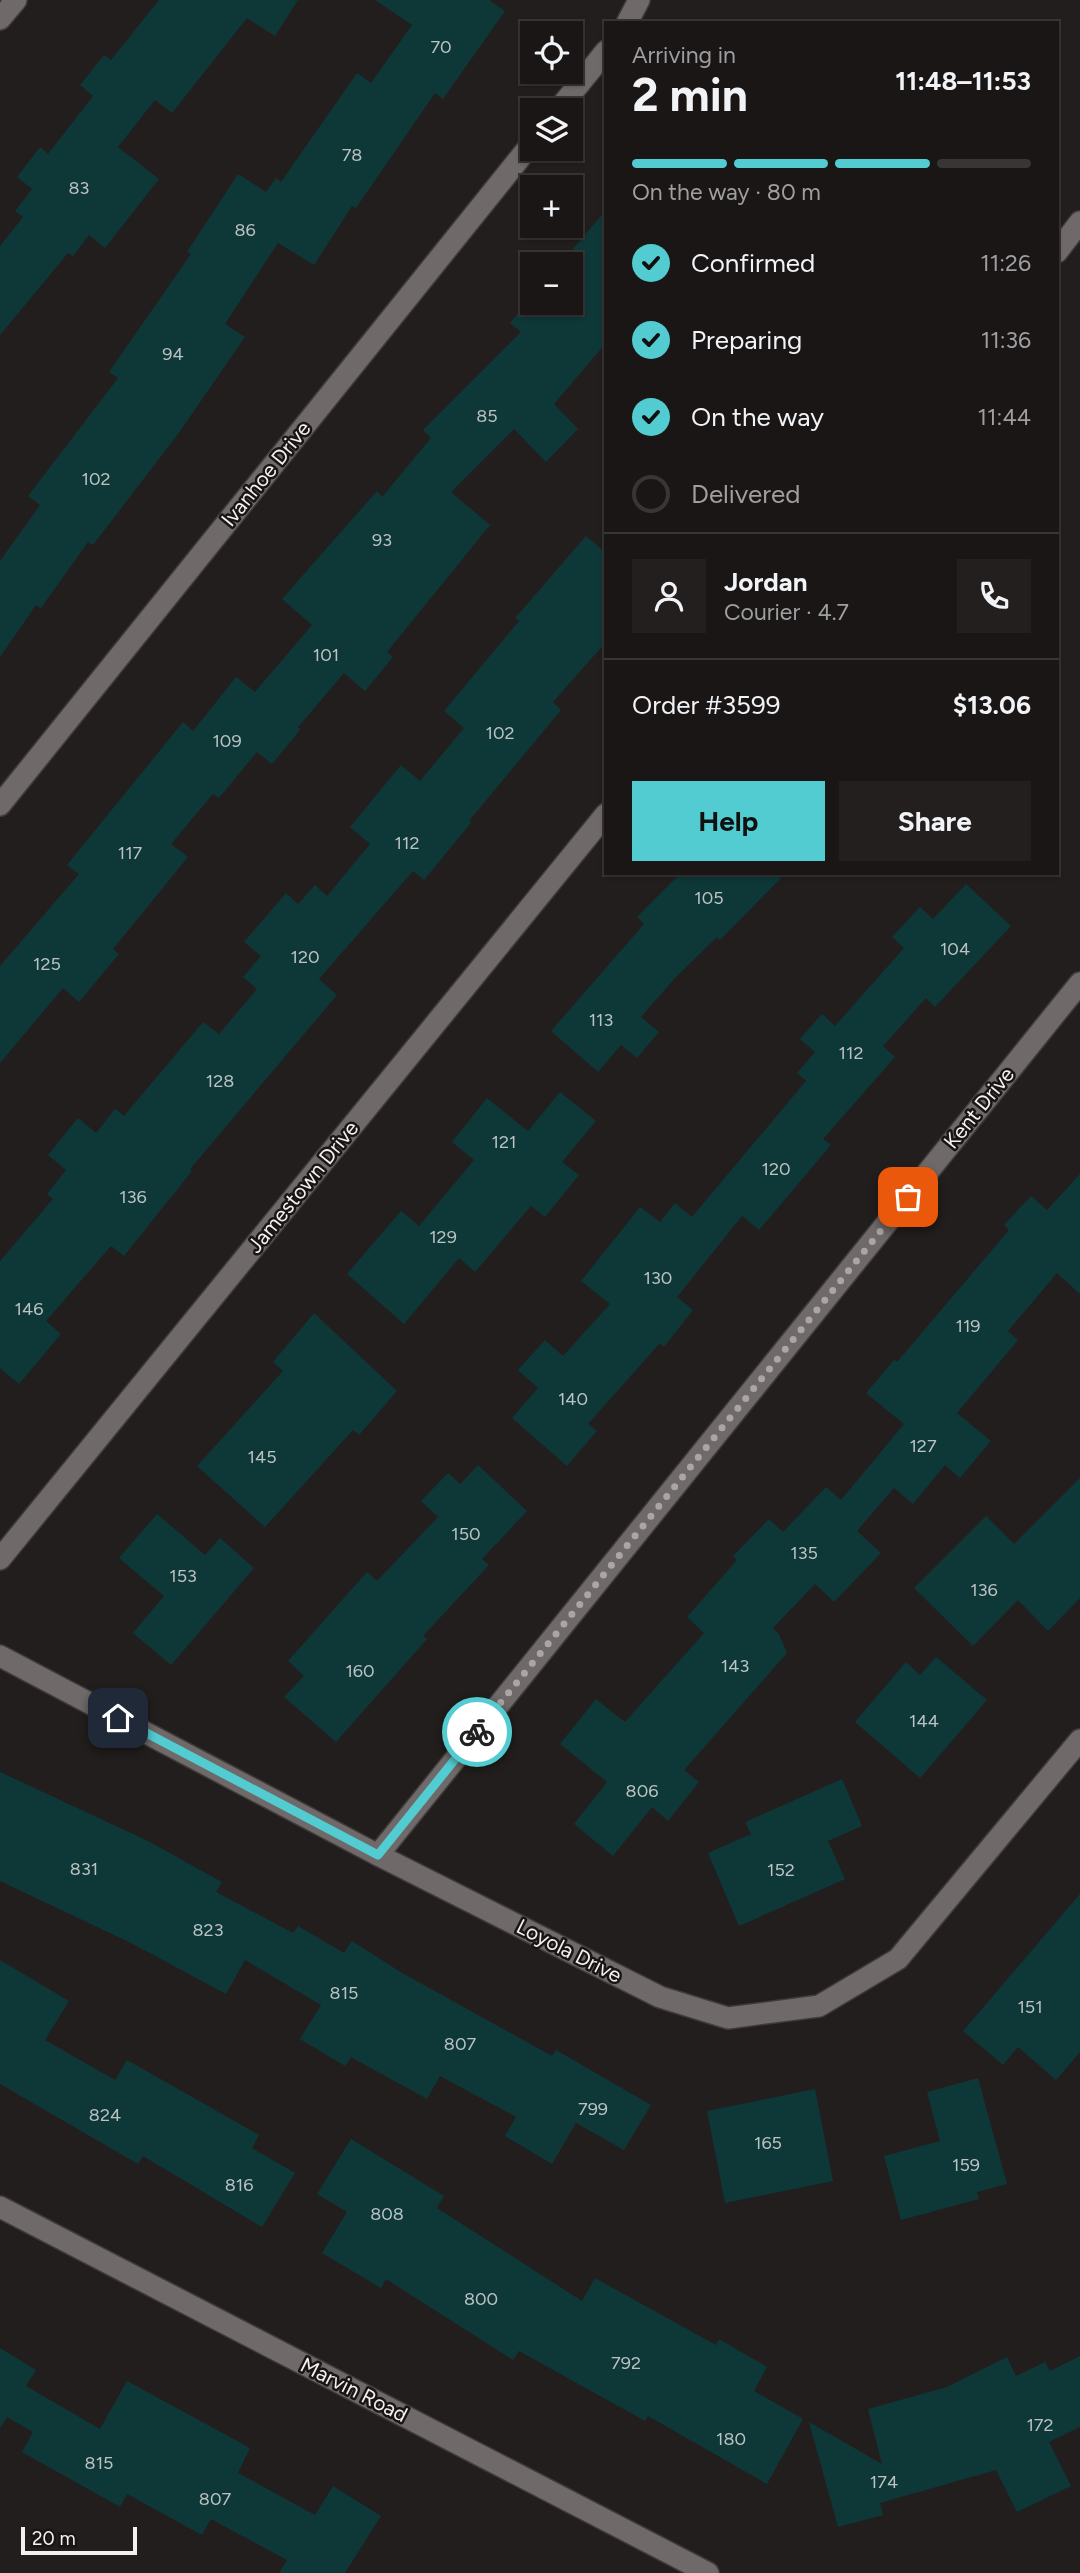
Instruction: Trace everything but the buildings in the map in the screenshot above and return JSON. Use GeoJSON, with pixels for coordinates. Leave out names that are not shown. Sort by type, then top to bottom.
{"type":"FeatureCollection","features":[{"type":"Feature","properties":{"kind":"street"},"geometry":{"type":"LineString","coordinates":[[0,19],[16,0]]}},
{"type":"Feature","properties":{"kind":"street"},"geometry":{"type":"LineString","coordinates":[[628,21],[639,0]]}},
{"type":"Feature","properties":{"kind":"street"},"geometry":{"type":"LineString","coordinates":[[568,98],[604,53]]}},
{"type":"Feature","properties":{"kind":"street","name":"Ivanhoe Drive"},"geometry":{"type":"LineString","coordinates":[[0,805],[520,158]]}},
{"type":"Feature","properties":{"kind":"street"},"geometry":{"type":"LineString","coordinates":[[1059,249],[1080,222]]}},
{"type":"Feature","properties":{"kind":"street","name":"Jamestown Drive"},"geometry":{"type":"LineString","coordinates":[[0,1559],[604,816]]}},
{"type":"Feature","properties":{"kind":"street","name":"Kent Drive"},"geometry":{"type":"LineString","coordinates":[[378,1855],[1080,983]]}},
{"type":"Feature","properties":{"kind":"street","name":"Loyola Drive"},"geometry":{"type":"LineString","coordinates":[[0,1656],[378,1855],[660,1997],[728,2018],[819,2006],[898,1959],[1080,1740]]}},
{"type":"Feature","properties":{"kind":"street","name":"Marvin Road"},"geometry":{"type":"LineString","coordinates":[[0,2207],[708,2573]]}},
{"type":"Feature","properties":{"kind":"way so far"},"geometry":{"type":"LineString","coordinates":[[477,1732],[908,1197]]}},
{"type":"Feature","properties":{"kind":"route"},"geometry":{"type":"LineString","coordinates":[[118,1718],[378,1855],[477,1732]]}}]}
